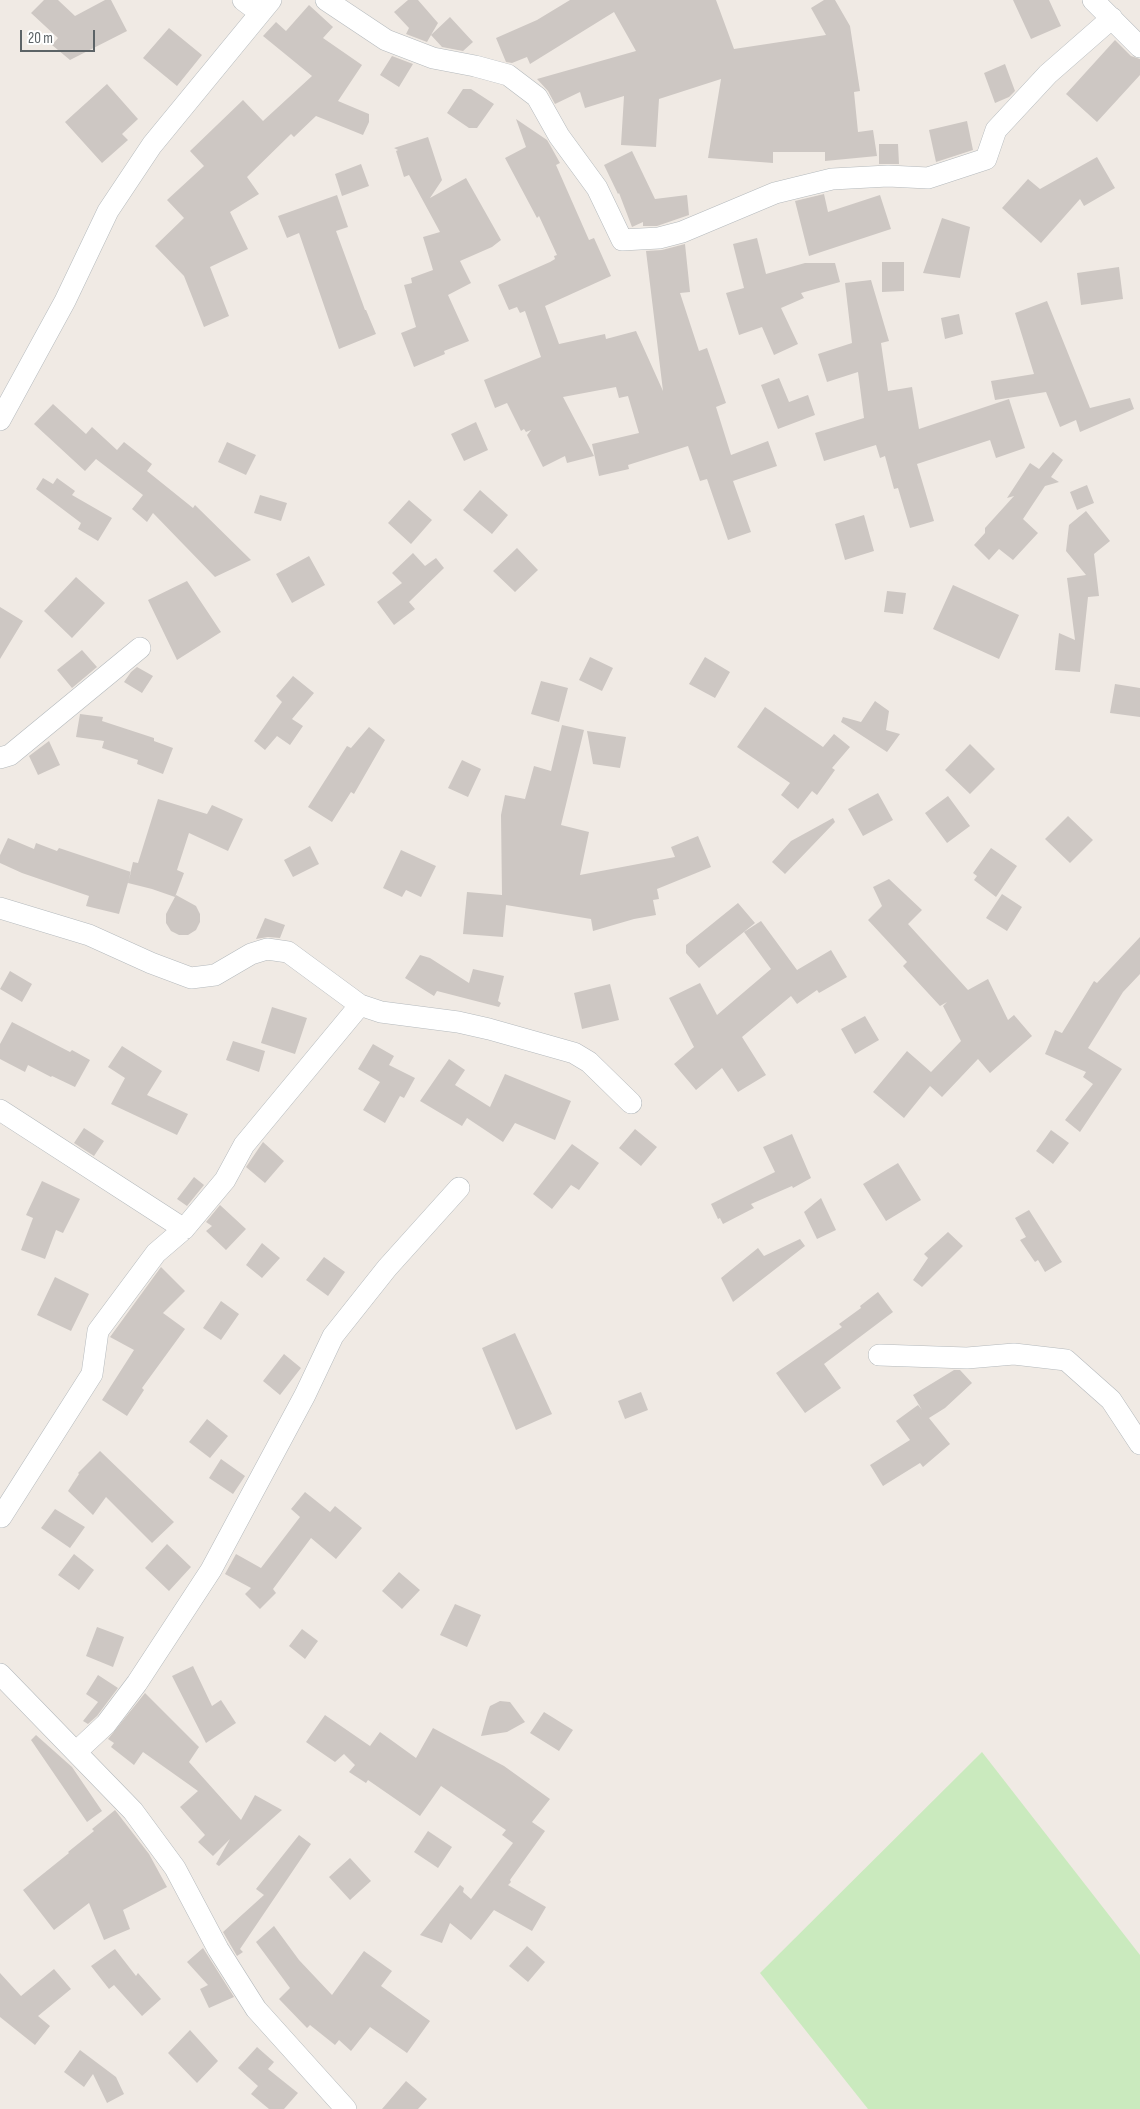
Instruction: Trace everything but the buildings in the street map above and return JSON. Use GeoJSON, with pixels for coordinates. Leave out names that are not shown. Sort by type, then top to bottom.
{"type":"FeatureCollection","features":[{"type":"Feature","properties":{"kind":"street"},"geometry":{"type":"LineString","coordinates":[[326,0],[386,40],[433,58],[508,75],[537,97],[559,136],[597,188],[622,240],[659,238],[682,232],[775,193],[832,179],[888,176],[928,178],[986,159],[996,130],[1048,74],[1112,18]]}},
{"type":"Feature","properties":{"kind":"street"},"geometry":{"type":"LineString","coordinates":[[1093,0],[1140,46]]}},
{"type":"Feature","properties":{"kind":"street"},"geometry":{"type":"LineString","coordinates":[[0,420],[65,301],[108,211],[152,144],[258,4]]}},
{"type":"Feature","properties":{"kind":"street"},"geometry":{"type":"LineString","coordinates":[[0,758],[10,755],[140,648]]}},
{"type":"Feature","properties":{"kind":"street"},"geometry":{"type":"LineString","coordinates":[[0,908],[89,935],[190,978],[216,975],[251,954],[267,949],[288,952],[360,1005],[381,1012],[458,1022],[574,1053],[589,1062],[631,1103]]}},
{"type":"Feature","properties":{"kind":"street"},"geometry":{"type":"LineString","coordinates":[[1,1517],[92,1374],[98,1331],[156,1253],[184,1229],[225,1180],[244,1146],[360,1005]]}},
{"type":"Feature","properties":{"kind":"street"},"geometry":{"type":"LineString","coordinates":[[0,1110],[184,1229]]}},
{"type":"Feature","properties":{"kind":"street"},"geometry":{"type":"LineString","coordinates":[[76,1752],[106,1724],[138,1684],[211,1570],[305,1395],[333,1336],[387,1268],[459,1188]]}},
{"type":"Feature","properties":{"kind":"street"},"geometry":{"type":"LineString","coordinates":[[879,1355],[967,1358],[1014,1354],[1066,1360],[1111,1400],[1140,1444]]}},
{"type":"Feature","properties":{"kind":"street"},"geometry":{"type":"LineString","coordinates":[[0,1674],[133,1811],[175,1868],[218,1950],[256,2009],[346,2109]]}},
{"type":"Feature","properties":{"kind":"green space"},"geometry":{"type":"Polygon","coordinates":[[[982,1752],[1140,1955],[1140,2109],[868,2109],[760,1973],[982,1752]]]}}]}
